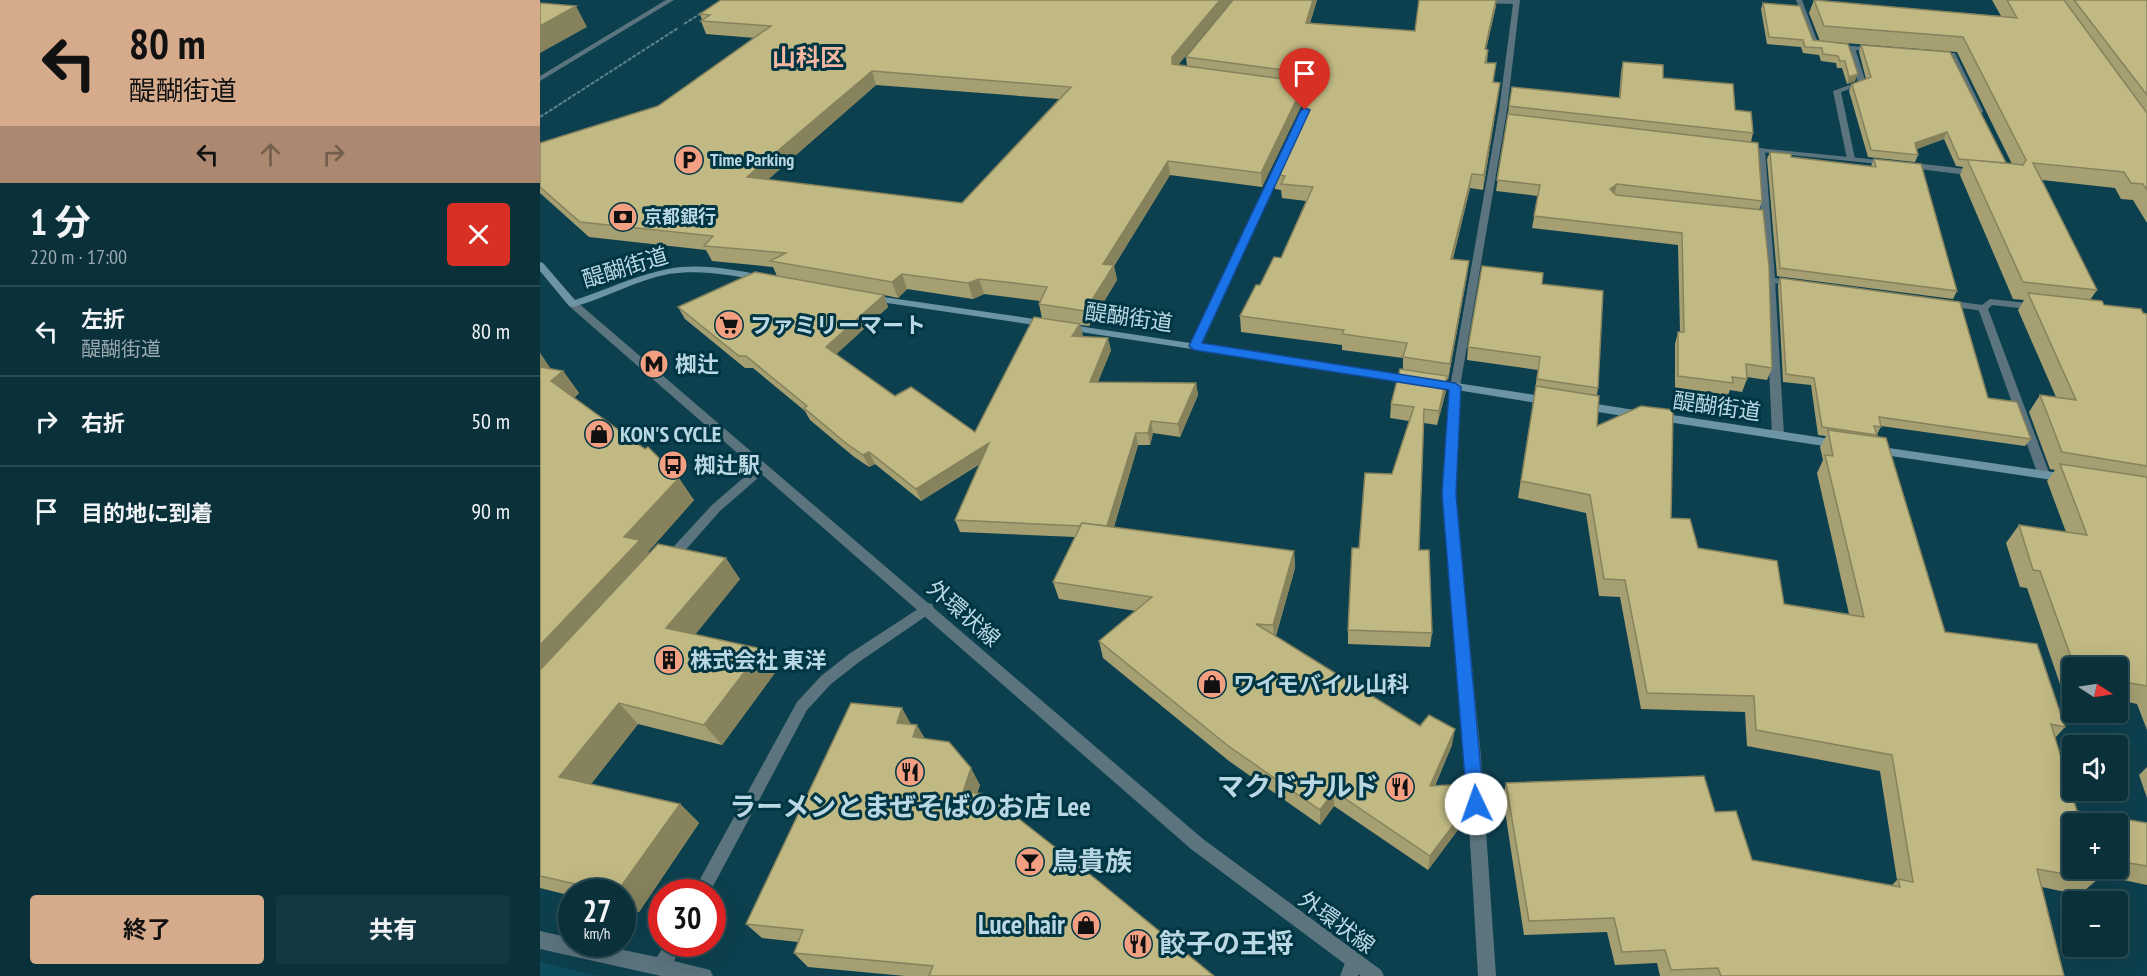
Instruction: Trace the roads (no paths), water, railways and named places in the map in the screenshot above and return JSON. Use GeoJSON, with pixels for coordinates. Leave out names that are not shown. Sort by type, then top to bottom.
{"type":"FeatureCollection","features":[{"type":"Feature","properties":{"kind":"main road","name":"外環状線"},"geometry":{"type":"LineString","coordinates":[[540,265],[573,304]]}},
{"type":"Feature","properties":{"kind":"main road","name":"醍醐街道"},"geometry":{"type":"LineString","coordinates":[[573,304],[651,276],[681,270],[716,270],[773,280]]}},
{"type":"Feature","properties":{"kind":"main road","name":"醍醐街道"},"geometry":{"type":"LineString","coordinates":[[864,297],[2078,480]]}},
{"type":"Feature","properties":{"kind":"street"},"geometry":{"type":"LineString","coordinates":[[540,79],[671,0]]}},
{"type":"Feature","properties":{"kind":"street"},"geometry":{"type":"LineString","coordinates":[[1456,0],[1516,1],[1507,121],[1455,387],[1449,494],[1473,757],[1487,976]]}},
{"type":"Feature","properties":{"kind":"street"},"geometry":{"type":"LineString","coordinates":[[1799,0],[1815,45],[1885,50]]}},
{"type":"Feature","properties":{"kind":"street"},"geometry":{"type":"LineString","coordinates":[[1851,48],[1862,83],[1837,91],[1851,159]]}},
{"type":"Feature","properties":{"kind":"street"},"geometry":{"type":"LineString","coordinates":[[1930,54],[1952,55],[1982,116]]}},
{"type":"Feature","properties":{"kind":"street"},"geometry":{"type":"LineString","coordinates":[[1280,87],[1314,92],[1304,112]]}},
{"type":"Feature","properties":{"kind":"street"},"geometry":{"type":"LineString","coordinates":[[1738,147],[1989,174]]}},
{"type":"Feature","properties":{"kind":"street"},"geometry":{"type":"LineString","coordinates":[[1761,150],[1767,218],[1778,435]]}},
{"type":"Feature","properties":{"kind":"street"},"geometry":{"type":"LineString","coordinates":[[1194,346],[1285,153]]}},
{"type":"Feature","properties":{"kind":"street"},"geometry":{"type":"LineString","coordinates":[[1755,217],[1767,218]]}},
{"type":"Feature","properties":{"kind":"street"},"geometry":{"type":"LineString","coordinates":[[1770,280],[1806,285]]}},
{"type":"Feature","properties":{"kind":"street"},"geometry":{"type":"LineString","coordinates":[[1936,302],[1983,308],[1990,302],[2046,308]]}},
{"type":"Feature","properties":{"kind":"street","name":"外環状線"},"geometry":{"type":"LineString","coordinates":[[573,304],[1197,844],[1351,969],[1376,976]]}},
{"type":"Feature","properties":{"kind":"street"},"geometry":{"type":"LineString","coordinates":[[1983,308],[2044,475]]}},
{"type":"Feature","properties":{"kind":"street"},"geometry":{"type":"LineString","coordinates":[[660,570],[717,508],[761,469]]}},
{"type":"Feature","properties":{"kind":"street"},"geometry":{"type":"LineString","coordinates":[[708,879],[801,706],[854,658],[927,608]]}},
{"type":"Feature","properties":{"kind":"street"},"geometry":{"type":"LineString","coordinates":[[540,940],[704,976]]}},
{"type":"Feature","properties":{"kind":"street"},"geometry":{"type":"LineString","coordinates":[[661,967],[667,957]]}},
{"type":"Feature","properties":{"kind":"place","name":"Time Parking"},"geometry":{"type":"Point","coordinates":[689,160]}},
{"type":"Feature","properties":{"kind":"place","name":"京都銀行"},"geometry":{"type":"Point","coordinates":[623,217]}},
{"type":"Feature","properties":{"kind":"place","name":"ファミリーマート"},"geometry":{"type":"Point","coordinates":[729,325]}},
{"type":"Feature","properties":{"kind":"place","name":"椥辻"},"geometry":{"type":"Point","coordinates":[654,364]}},
{"type":"Feature","properties":{"kind":"place","name":"KON'S CYCLE"},"geometry":{"type":"Point","coordinates":[599,434]}},
{"type":"Feature","properties":{"kind":"place","name":"椥辻駅"},"geometry":{"type":"Point","coordinates":[673,465]}},
{"type":"Feature","properties":{"kind":"place","name":"株式会社 東洋"},"geometry":{"type":"Point","coordinates":[669,660]}},
{"type":"Feature","properties":{"kind":"place","name":"ワイモバイル山科"},"geometry":{"type":"Point","coordinates":[1212,684]}},
{"type":"Feature","properties":{"kind":"place","name":"ラーメンとまぜそばのお店 Lee"},"geometry":{"type":"Point","coordinates":[910,772]}},
{"type":"Feature","properties":{"kind":"place","name":"マクドナルド"},"geometry":{"type":"Point","coordinates":[1400,787]}},
{"type":"Feature","properties":{"kind":"place","name":"鳥貴族"},"geometry":{"type":"Point","coordinates":[1030,862]}},
{"type":"Feature","properties":{"kind":"place","name":"Luce hair"},"geometry":{"type":"Point","coordinates":[1086,925]}},
{"type":"Feature","properties":{"kind":"place","name":"餃子の王将"},"geometry":{"type":"Point","coordinates":[1138,944]}},
{"type":"Feature","properties":{"kind":"district","name":"山科区"},"geometry":{"type":"Point","coordinates":[808,58]}}]}
